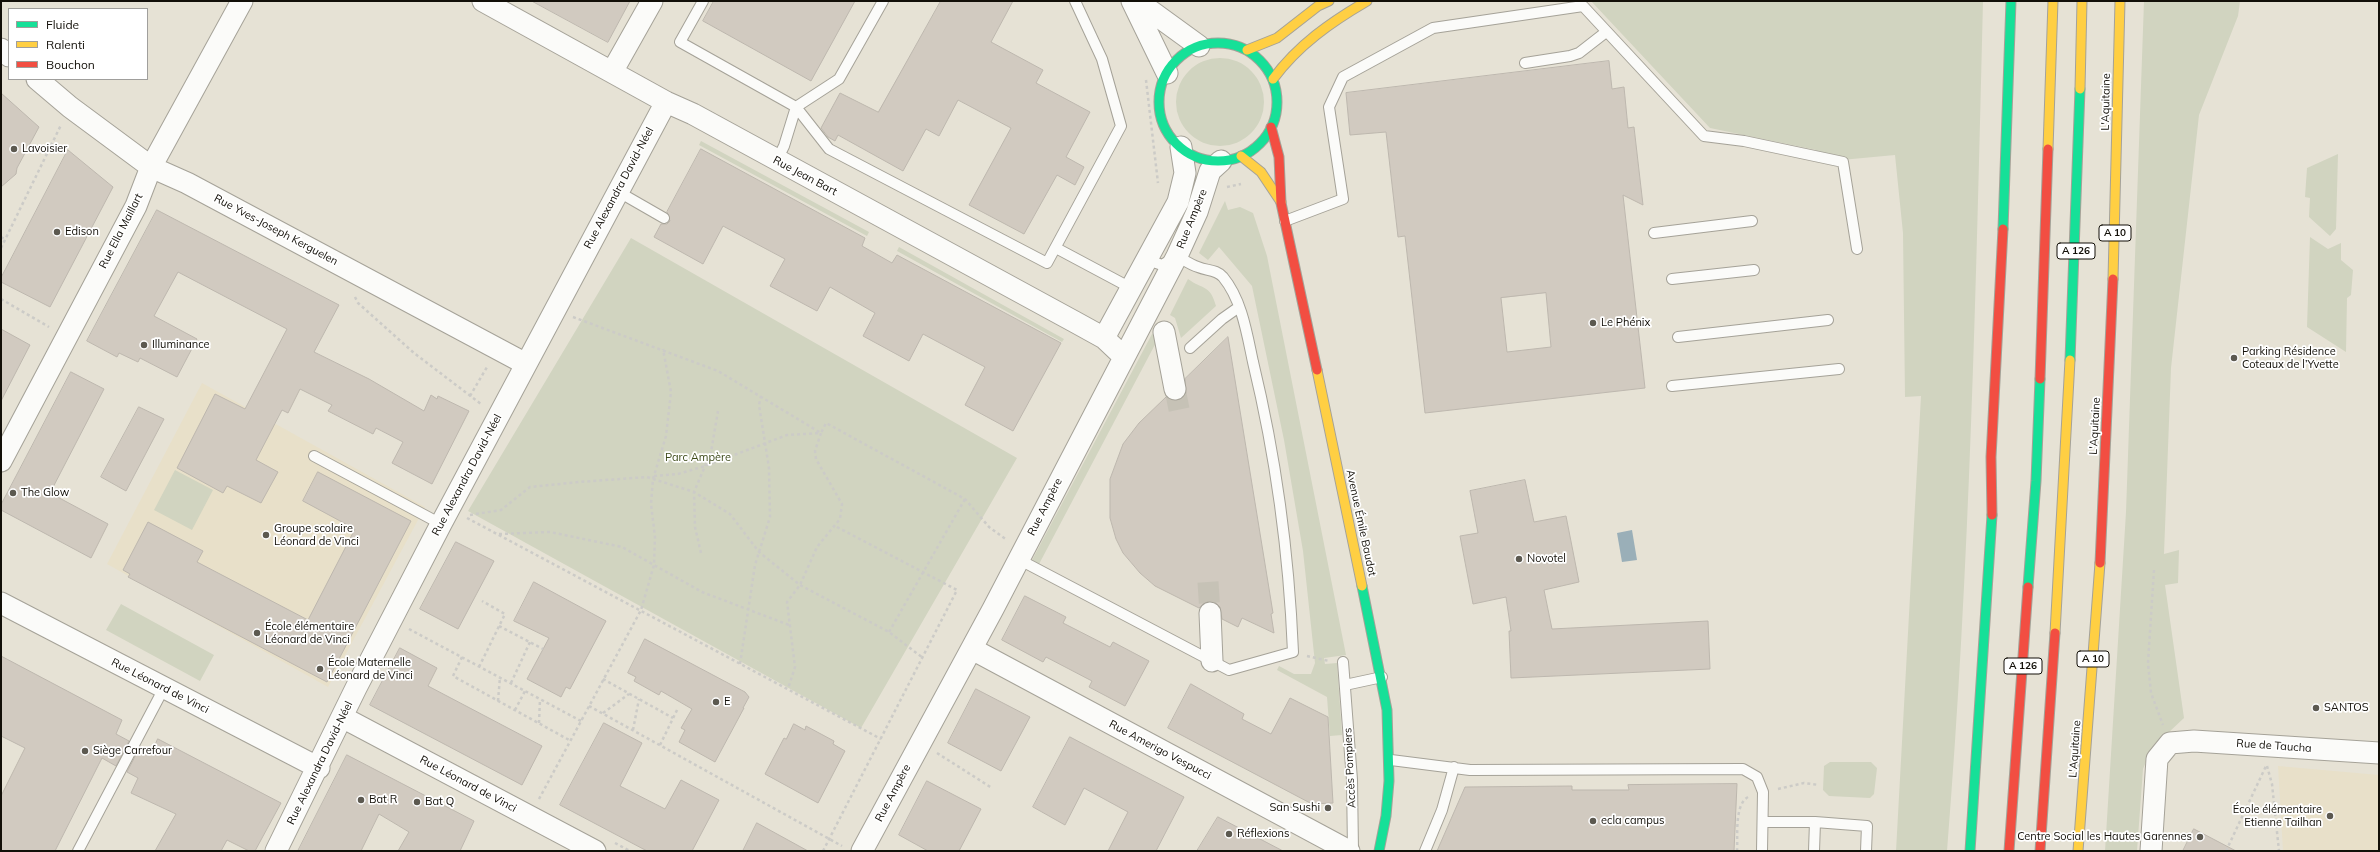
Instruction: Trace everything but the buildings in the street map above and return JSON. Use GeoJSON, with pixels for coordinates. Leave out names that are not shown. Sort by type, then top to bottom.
{"type":"FeatureCollection","features":[{"type":"Feature","properties":{"kind":"main road"},"geometry":{"type":"LineString","coordinates":[[1246,50],[1277,38],[1318,6],[1329,1]]}},
{"type":"Feature","properties":{"kind":"main road"},"geometry":{"type":"LineString","coordinates":[[1273,79],[1282,66],[1323,30],[1367,1]]}},
{"type":"Feature","properties":{"kind":"main road"},"geometry":{"type":"LineString","coordinates":[[1970,851],[1993,499],[1991,457],[2003,228],[2011,1]]}},
{"type":"Feature","properties":{"kind":"main road","name":"A 126"},"geometry":{"type":"LineString","coordinates":[[2009,851],[2036,480],[2053,1]]}},
{"type":"Feature","properties":{"kind":"main road","name":"A 126"},"geometry":{"type":"LineString","coordinates":[[2040,851],[2065,486],[2077,234],[2082,1]]}},
{"type":"Feature","properties":{"kind":"main road","name":"L'Aquitaine"},"geometry":{"type":"LineString","coordinates":[[2078,851],[2088,750],[2105,458],[2115,234],[2120,1]]}},
{"type":"Feature","properties":{"kind":"main road"},"geometry":{"type":"LineString","coordinates":[[1223,43],[1246,50],[1266,67],[1273,79],[1277,103],[1272,127],[1264,139],[1241,156],[1221,161],[1200,158],[1181,147],[1165,126],[1160,113],[1162,86],[1166,73],[1180,57],[1199,46],[1223,43]]}},
{"type":"Feature","properties":{"kind":"main road","name":"Avenue Émile Baudot"},"geometry":{"type":"LineString","coordinates":[[1272,127],[1279,157],[1281,203],[1382,677],[1387,710],[1391,760],[1386,822],[1379,851]]}},
{"type":"Feature","properties":{"kind":"main road","name":"Avenue Émile Baudot"},"geometry":{"type":"LineString","coordinates":[[1241,156],[1261,172],[1281,203]]}},
{"type":"Feature","properties":{"kind":"street","name":"Rue Ella Maillart"},"geometry":{"type":"LineString","coordinates":[[4,449],[136,206],[151,167],[242,1]]}},
{"type":"Feature","properties":{"kind":"street","name":"Rue Jean Bart"},"geometry":{"type":"LineString","coordinates":[[483,1],[666,102],[777,160],[1104,338],[1123,356]]}},
{"type":"Feature","properties":{"kind":"street"},"geometry":{"type":"LineString","coordinates":[[610,71],[652,1]]}},
{"type":"Feature","properties":{"kind":"street"},"geometry":{"type":"LineString","coordinates":[[1132,1],[1166,73]]}},
{"type":"Feature","properties":{"kind":"street"},"geometry":{"type":"LineString","coordinates":[[1138,1],[1199,46]]}},
{"type":"Feature","properties":{"kind":"street","name":"Rue Yves-Joseph Kerguelen"},"geometry":{"type":"LineString","coordinates":[[38,80],[70,107],[151,167],[187,183],[526,364]]}},
{"type":"Feature","properties":{"kind":"street","name":"Rue Alexandra David-Néel"},"geometry":{"type":"LineString","coordinates":[[276,851],[319,768],[342,717],[441,524],[617,191],[666,102]]}},
{"type":"Feature","properties":{"kind":"street","name":"Rue Ampère"},"geometry":{"type":"LineString","coordinates":[[1104,338],[1148,260],[1178,202],[1185,173],[1181,147]]}},
{"type":"Feature","properties":{"kind":"street","name":"Rue Ampère"},"geometry":{"type":"LineString","coordinates":[[854,850],[972,649],[1123,356],[1177,256],[1197,212],[1210,171],[1221,161]]}},
{"type":"Feature","properties":{"kind":"street"},"geometry":{"type":"LineString","coordinates":[[1164,332],[1175,389]]}},
{"type":"Feature","properties":{"kind":"street","name":"Rue Léonard de Vinci"},"geometry":{"type":"LineString","coordinates":[[1,603],[319,768]]}},
{"type":"Feature","properties":{"kind":"street"},"geometry":{"type":"LineString","coordinates":[[1210,613],[1212,661]]}},
{"type":"Feature","properties":{"kind":"street","name":"Rue Amerigo Vespucci"},"geometry":{"type":"LineString","coordinates":[[972,649],[1349,851]]}},
{"type":"Feature","properties":{"kind":"street","name":"Rue Léonard de Vinci"},"geometry":{"type":"LineString","coordinates":[[342,717],[595,851]]}},
{"type":"Feature","properties":{"kind":"street","name":"Rue de Taucha"},"geometry":{"type":"LineString","coordinates":[[2170,743],[2194,741],[2269,756],[2379,753]]}},
{"type":"Feature","properties":{"kind":"street"},"geometry":{"type":"LineString","coordinates":[[2151,851],[2157,759],[2170,743]]}},
{"type":"Feature","properties":{"kind":"lane"},"geometry":{"type":"LineString","coordinates":[[703,1],[680,42],[796,107],[829,149],[1047,263],[1121,126],[1102,59],[1075,1]]}},
{"type":"Feature","properties":{"kind":"lane"},"geometry":{"type":"LineString","coordinates":[[777,160],[784,146],[796,107],[839,79],[883,1]]}},
{"type":"Feature","properties":{"kind":"lane"},"geometry":{"type":"LineString","coordinates":[[1285,221],[1343,198],[1329,107],[1343,77],[1433,28],[1583,6],[1704,136],[1744,141],[1843,162],[1857,249]]}},
{"type":"Feature","properties":{"kind":"lane"},"geometry":{"type":"LineString","coordinates":[[1525,63],[1570,56],[1578,53],[1606,32]]}},
{"type":"Feature","properties":{"kind":"lane"},"geometry":{"type":"LineString","coordinates":[[617,191],[664,218]]}},
{"type":"Feature","properties":{"kind":"lane"},"geometry":{"type":"LineString","coordinates":[[1654,233],[1752,221]]}},
{"type":"Feature","properties":{"kind":"lane"},"geometry":{"type":"LineString","coordinates":[[1056,248],[1131,288]]}},
{"type":"Feature","properties":{"kind":"lane"},"geometry":{"type":"LineString","coordinates":[[1020,555],[1229,670],[1293,652],[1290,592],[1274,468],[1262,399],[1239,307],[1222,276],[1215,271],[1198,268],[1177,256],[1162,265],[1148,260]]}},
{"type":"Feature","properties":{"kind":"lane"},"geometry":{"type":"LineString","coordinates":[[1672,279],[1754,270]]}},
{"type":"Feature","properties":{"kind":"lane"},"geometry":{"type":"LineString","coordinates":[[1190,348],[1222,319],[1239,307]]}},
{"type":"Feature","properties":{"kind":"lane"},"geometry":{"type":"LineString","coordinates":[[1678,337],[1828,320]]}},
{"type":"Feature","properties":{"kind":"lane"},"geometry":{"type":"LineString","coordinates":[[1672,386],[1839,369]]}},
{"type":"Feature","properties":{"kind":"lane"},"geometry":{"type":"LineString","coordinates":[[314,456],[441,524]]}},
{"type":"Feature","properties":{"kind":"lane","name":"Accès Pompiers"},"geometry":{"type":"LineString","coordinates":[[1344,662],[1352,780],[1353,851]]}},
{"type":"Feature","properties":{"kind":"lane"},"geometry":{"type":"LineString","coordinates":[[1345,686],[1382,677]]}},
{"type":"Feature","properties":{"kind":"lane"},"geometry":{"type":"LineString","coordinates":[[78,851],[164,688]]}},
{"type":"Feature","properties":{"kind":"lane"},"geometry":{"type":"LineString","coordinates":[[1391,760],[1470,770],[1743,769],[1757,777],[1763,792],[1762,851]]}},
{"type":"Feature","properties":{"kind":"lane"},"geometry":{"type":"LineString","coordinates":[[1425,851],[1442,810],[1454,767]]}},
{"type":"Feature","properties":{"kind":"lane"},"geometry":{"type":"LineString","coordinates":[[1763,822],[1815,822],[1867,826],[1866,851]]}},
{"type":"Feature","properties":{"kind":"lane"},"geometry":{"type":"LineString","coordinates":[[1814,851],[1815,822]]}},
{"type":"Feature","properties":{"kind":"path"},"geometry":{"type":"LineString","coordinates":[[1146,77],[1158,183]]}},
{"type":"Feature","properties":{"kind":"path"},"geometry":{"type":"LineString","coordinates":[[1,248],[70,107]]}},
{"type":"Feature","properties":{"kind":"path"},"geometry":{"type":"LineString","coordinates":[[1224,189],[1229,185],[1245,184]]}},
{"type":"Feature","properties":{"kind":"path"},"geometry":{"type":"LineString","coordinates":[[1,237],[6,240]]}},
{"type":"Feature","properties":{"kind":"path"},"geometry":{"type":"LineString","coordinates":[[352,293],[358,303],[414,353],[483,406]]}},
{"type":"Feature","properties":{"kind":"path"},"geometry":{"type":"LineString","coordinates":[[1,299],[51,328]]}},
{"type":"Feature","properties":{"kind":"path"},"geometry":{"type":"LineString","coordinates":[[580,320],[718,371],[820,433]]}},
{"type":"Feature","properties":{"kind":"path"},"geometry":{"type":"LineString","coordinates":[[538,802],[641,610],[654,564],[655,537],[651,504],[653,479],[666,436],[672,392],[662,350]]}},
{"type":"Feature","properties":{"kind":"path"},"geometry":{"type":"LineString","coordinates":[[470,396],[489,363]]}},
{"type":"Feature","properties":{"kind":"path"},"geometry":{"type":"LineString","coordinates":[[740,664],[755,565],[770,517],[769,468],[759,405],[761,396]]}},
{"type":"Feature","properties":{"kind":"path"},"geometry":{"type":"LineString","coordinates":[[701,553],[695,527],[694,492],[703,467],[711,452],[718,412]]}},
{"type":"Feature","properties":{"kind":"path"},"geometry":{"type":"LineString","coordinates":[[788,689],[794,667],[787,602],[800,585],[817,547],[840,519],[842,504],[816,459],[816,451],[820,433],[826,423],[965,499],[989,527],[1020,555]]}},
{"type":"Feature","properties":{"kind":"path"},"geometry":{"type":"LineString","coordinates":[[654,476],[678,474],[703,467],[787,435],[820,433]]}},
{"type":"Feature","properties":{"kind":"path"},"geometry":{"type":"LineString","coordinates":[[881,739],[463,516],[501,510],[530,487],[647,477],[694,492],[730,514],[759,552],[800,585],[889,632],[923,658]]}},
{"type":"Feature","properties":{"kind":"path"},"geometry":{"type":"LineString","coordinates":[[889,632],[965,499]]}},
{"type":"Feature","properties":{"kind":"path"},"geometry":{"type":"LineString","coordinates":[[823,851],[957,590],[835,526]]}},
{"type":"Feature","properties":{"kind":"path"},"geometry":{"type":"LineString","coordinates":[[497,534],[550,532],[622,547],[702,592],[789,626]]}},
{"type":"Feature","properties":{"kind":"path"},"geometry":{"type":"LineString","coordinates":[[2154,570],[2148,663],[2151,693],[2170,743]]}},
{"type":"Feature","properties":{"kind":"path"},"geometry":{"type":"LineString","coordinates":[[479,667],[505,614],[482,601]]}},
{"type":"Feature","properties":{"kind":"path"},"geometry":{"type":"LineString","coordinates":[[499,626],[543,649]]}},
{"type":"Feature","properties":{"kind":"path"},"geometry":{"type":"LineString","coordinates":[[406,628],[582,721]]}},
{"type":"Feature","properties":{"kind":"path"},"geometry":{"type":"LineString","coordinates":[[510,683],[530,642]]}},
{"type":"Feature","properties":{"kind":"path"},"geometry":{"type":"LineString","coordinates":[[462,657],[453,676],[571,741]]}},
{"type":"Feature","properties":{"kind":"path"},"geometry":{"type":"LineString","coordinates":[[498,701],[500,677]]}},
{"type":"Feature","properties":{"kind":"path"},"geometry":{"type":"LineString","coordinates":[[604,679],[673,718]]}},
{"type":"Feature","properties":{"kind":"path"},"geometry":{"type":"LineString","coordinates":[[515,710],[525,691]]}},
{"type":"Feature","properties":{"kind":"path"},"geometry":{"type":"LineString","coordinates":[[603,713],[629,694]]}},
{"type":"Feature","properties":{"kind":"path"},"geometry":{"type":"LineString","coordinates":[[539,723],[540,699]]}},
{"type":"Feature","properties":{"kind":"path"},"geometry":{"type":"LineString","coordinates":[[633,730],[639,699]]}},
{"type":"Feature","properties":{"kind":"path"},"geometry":{"type":"LineString","coordinates":[[589,706],[854,850]]}},
{"type":"Feature","properties":{"kind":"path"},"geometry":{"type":"LineString","coordinates":[[660,745],[678,708]]}},
{"type":"Feature","properties":{"kind":"path"},"geometry":{"type":"LineString","coordinates":[[932,750],[992,788]]}},
{"type":"Feature","properties":{"kind":"path"},"geometry":{"type":"LineString","coordinates":[[2226,851],[2269,756]]}},
{"type":"Feature","properties":{"kind":"path"},"geometry":{"type":"LineString","coordinates":[[2269,756],[2279,851]]}},
{"type":"Feature","properties":{"kind":"shaded area","name":"Groupe scolaire Léonard de Vinci"},"geometry":{"type":"Polygon","coordinates":[[[202,383],[425,507],[328,687],[107,564],[202,383]]]}},
{"type":"Feature","properties":{"kind":"shaded area","name":"École élémentaire Etienne Tailhan"},"geometry":{"type":"Polygon","coordinates":[[[2278,766],[2379,775],[2379,851],[2283,851],[2278,766]]]}},
{"type":"Feature","properties":{"kind":"green space"},"geometry":{"type":"Polygon","coordinates":[[[1591,1],[1983,1],[1975,320],[1967,532],[1955,745],[1947,851],[1896,851],[1921,396],[1905,397],[1903,233],[1895,155],[1820,162],[1816,150],[1710,128],[1591,1]]]}},
{"type":"Feature","properties":{"kind":"green space"},"geometry":{"type":"Polygon","coordinates":[[[2144,1],[2240,1],[2238,16],[2199,115],[2171,368],[2164,554],[2179,550],[2178,583],[2165,585],[2184,718],[2151,749],[2143,769],[2137,851],[2105,851],[2126,512],[2144,1]]]}},
{"type":"Feature","properties":{"kind":"green space"},"geometry":{"type":"Polygon","coordinates":[[[1220,58],[1237,61],[1245,65],[1257,77],[1261,85],[1264,102],[1261,119],[1257,127],[1245,139],[1237,143],[1220,146],[1203,143],[1195,139],[1183,127],[1179,119],[1176,102],[1179,85],[1183,77],[1195,65],[1203,61],[1220,58]]]}},
{"type":"Feature","properties":{"kind":"green space"},"geometry":{"type":"Polygon","coordinates":[[[701,141],[869,232],[867,236],[699,145],[701,141]]]}},
{"type":"Feature","properties":{"kind":"green space"},"geometry":{"type":"Polygon","coordinates":[[[2338,154],[2336,229],[2330,236],[2309,217],[2310,198],[2305,197],[2307,168],[2338,154]]]}},
{"type":"Feature","properties":{"kind":"green space"},"geometry":{"type":"Polygon","coordinates":[[[1225,201],[1228,210],[1240,207],[1253,213],[1267,256],[1346,655],[1324,658],[1325,664],[1337,663],[1342,735],[1330,736],[1327,697],[1277,670],[1279,666],[1294,674],[1311,674],[1315,663],[1303,551],[1284,440],[1252,286],[1219,247],[1208,260],[1199,253],[1225,201]]]}},
{"type":"Feature","properties":{"kind":"green space"},"geometry":{"type":"Polygon","coordinates":[[[2310,237],[2328,249],[2341,243],[2341,260],[2353,270],[2351,295],[2347,298],[2346,352],[2307,327],[2310,237]]]}},
{"type":"Feature","properties":{"kind":"green space","name":"Parc Ampère"},"geometry":{"type":"Polygon","coordinates":[[[631,238],[1017,458],[861,728],[468,511],[631,238]]]}},
{"type":"Feature","properties":{"kind":"green space"},"geometry":{"type":"Polygon","coordinates":[[[899,247],[1064,339],[1062,342],[897,251],[899,247]]]}},
{"type":"Feature","properties":{"kind":"green space"},"geometry":{"type":"Polygon","coordinates":[[[1188,279],[1205,288],[1211,294],[1216,306],[1181,338],[1175,318],[1170,315],[1188,279]]]}},
{"type":"Feature","properties":{"kind":"green space"},"geometry":{"type":"Polygon","coordinates":[[[1152,334],[1159,337],[1038,566],[1031,562],[1152,334]]]}},
{"type":"Feature","properties":{"kind":"green space"},"geometry":{"type":"Polygon","coordinates":[[[175,470],[213,490],[192,530],[154,510],[175,470]]]}},
{"type":"Feature","properties":{"kind":"green space"},"geometry":{"type":"Polygon","coordinates":[[[121,604],[214,655],[200,681],[106,630],[121,604]]]}},
{"type":"Feature","properties":{"kind":"green space"},"geometry":{"type":"Polygon","coordinates":[[[1830,762],[1871,762],[1877,768],[1874,794],[1870,798],[1829,796],[1823,790],[1824,766],[1830,762]]]}},
{"type":"Feature","properties":{"kind":"water"},"geometry":{"type":"Polygon","coordinates":[[[1632,530],[1637,560],[1622,562],[1617,533],[1632,530]]]}},
{"type":"Feature","properties":{"kind":"tunnel"},"geometry":{"type":"LineString","coordinates":[[1175,389],[1181,419]]}},
{"type":"Feature","properties":{"kind":"tunnel"},"geometry":{"type":"LineString","coordinates":[[1208,582],[1210,613]]}},
{"type":"Feature","properties":{"kind":"traffic: fast"},"geometry":{"type":"LineString","coordinates":[[2003,229],[2011,1]]}},
{"type":"Feature","properties":{"kind":"traffic: fast"},"geometry":{"type":"LineString","coordinates":[[1218,43],[1229,44],[1240,48],[1251,53],[1260,60],[1267,69],[1272,80],[1276,91],[1277,102],[1276,113],[1272,124],[1267,135],[1260,144],[1251,151],[1240,156],[1229,160],[1218,161],[1207,160],[1196,156],[1185,151],[1176,144],[1169,135],[1164,124],[1160,113],[1159,102],[1160,91],[1164,80],[1169,69],[1176,60],[1185,53],[1196,48],[1207,44],[1218,43]]}},
{"type":"Feature","properties":{"kind":"traffic: fast"},"geometry":{"type":"LineString","coordinates":[[2070,360],[2080,89]]}},
{"type":"Feature","properties":{"kind":"traffic: fast"},"geometry":{"type":"LineString","coordinates":[[2028,587],[2036,481],[2040,379]]}},
{"type":"Feature","properties":{"kind":"traffic: fast"},"geometry":{"type":"LineString","coordinates":[[1970,851],[1992,515]]}},
{"type":"Feature","properties":{"kind":"traffic: fast"},"geometry":{"type":"LineString","coordinates":[[1362,586],[1387,710],[1389,781],[1386,816],[1379,851]]}},
{"type":"Feature","properties":{"kind":"traffic: slow"},"geometry":{"type":"LineString","coordinates":[[1247,50],[1277,38],[1318,6],[1329,1]]}},
{"type":"Feature","properties":{"kind":"traffic: slow"},"geometry":{"type":"LineString","coordinates":[[1273,79],[1293,55],[1316,35],[1367,1]]}},
{"type":"Feature","properties":{"kind":"traffic: slow"},"geometry":{"type":"LineString","coordinates":[[2048,149],[2053,1]]}},
{"type":"Feature","properties":{"kind":"traffic: slow"},"geometry":{"type":"LineString","coordinates":[[2080,89],[2082,1]]}},
{"type":"Feature","properties":{"kind":"traffic: slow"},"geometry":{"type":"LineString","coordinates":[[2113,279],[2120,1]]}},
{"type":"Feature","properties":{"kind":"traffic: slow"},"geometry":{"type":"LineString","coordinates":[[1241,156],[1261,172],[1281,202]]}},
{"type":"Feature","properties":{"kind":"traffic: slow"},"geometry":{"type":"LineString","coordinates":[[2055,633],[2070,360]]}},
{"type":"Feature","properties":{"kind":"traffic: slow"},"geometry":{"type":"LineString","coordinates":[[1317,370],[1362,586]]}},
{"type":"Feature","properties":{"kind":"traffic: slow"},"geometry":{"type":"LineString","coordinates":[[2078,851],[2100,563]]}},
{"type":"Feature","properties":{"kind":"traffic: jam"},"geometry":{"type":"LineString","coordinates":[[1271,127],[1279,157],[1281,203],[1317,370]]}},
{"type":"Feature","properties":{"kind":"traffic: jam"},"geometry":{"type":"LineString","coordinates":[[2040,379],[2048,149]]}},
{"type":"Feature","properties":{"kind":"traffic: jam"},"geometry":{"type":"LineString","coordinates":[[1992,515],[1991,457],[2003,229]]}},
{"type":"Feature","properties":{"kind":"traffic: jam"},"geometry":{"type":"LineString","coordinates":[[2100,563],[2113,279]]}},
{"type":"Feature","properties":{"kind":"traffic: jam"},"geometry":{"type":"LineString","coordinates":[[2009,851],[2028,587]]}},
{"type":"Feature","properties":{"kind":"traffic: jam"},"geometry":{"type":"LineString","coordinates":[[2040,851],[2055,633]]}},
{"type":"Feature","properties":{"kind":"place","name":"Lavoisier"},"geometry":{"type":"Point","coordinates":[14,149]}},
{"type":"Feature","properties":{"kind":"place","name":"Edison"},"geometry":{"type":"Point","coordinates":[57,232]}},
{"type":"Feature","properties":{"kind":"place","name":"Le Phénix"},"geometry":{"type":"Point","coordinates":[1593,323]}},
{"type":"Feature","properties":{"kind":"place","name":"Illuminance"},"geometry":{"type":"Point","coordinates":[144,345]}},
{"type":"Feature","properties":{"kind":"place","name":"Parking Résidence Coteaux de l’Yvette"},"geometry":{"type":"Point","coordinates":[2234,358]}},
{"type":"Feature","properties":{"kind":"place","name":"The Glow"},"geometry":{"type":"Point","coordinates":[13,493]}},
{"type":"Feature","properties":{"kind":"place","name":"Groupe scolaire Léonard de Vinci"},"geometry":{"type":"Point","coordinates":[266,535]}},
{"type":"Feature","properties":{"kind":"place","name":"Novotel"},"geometry":{"type":"Point","coordinates":[1519,559]}},
{"type":"Feature","properties":{"kind":"place","name":"École élémentaire Léonard de Vinci"},"geometry":{"type":"Point","coordinates":[257,633]}},
{"type":"Feature","properties":{"kind":"place","name":"École Maternelle Léonard de Vinci"},"geometry":{"type":"Point","coordinates":[320,669]}},
{"type":"Feature","properties":{"kind":"place","name":"E"},"geometry":{"type":"Point","coordinates":[716,702]}},
{"type":"Feature","properties":{"kind":"place","name":"SANTOS"},"geometry":{"type":"Point","coordinates":[2316,708]}},
{"type":"Feature","properties":{"kind":"place","name":"Siège Carrefour"},"geometry":{"type":"Point","coordinates":[85,751]}},
{"type":"Feature","properties":{"kind":"place","name":"Bat R"},"geometry":{"type":"Point","coordinates":[361,800]}},
{"type":"Feature","properties":{"kind":"place","name":"Bat Q"},"geometry":{"type":"Point","coordinates":[417,802]}},
{"type":"Feature","properties":{"kind":"place","name":"San Sushi"},"geometry":{"type":"Point","coordinates":[1328,808]}},
{"type":"Feature","properties":{"kind":"place","name":"École élémentaire Etienne Tailhan"},"geometry":{"type":"Point","coordinates":[2330,816]}},
{"type":"Feature","properties":{"kind":"place","name":"ecla campus"},"geometry":{"type":"Point","coordinates":[1593,821]}},
{"type":"Feature","properties":{"kind":"place","name":"Réflexions"},"geometry":{"type":"Point","coordinates":[1229,834]}},
{"type":"Feature","properties":{"kind":"place","name":"Centre Social les Hautes Garennes"},"geometry":{"type":"Point","coordinates":[2200,837]}}]}
